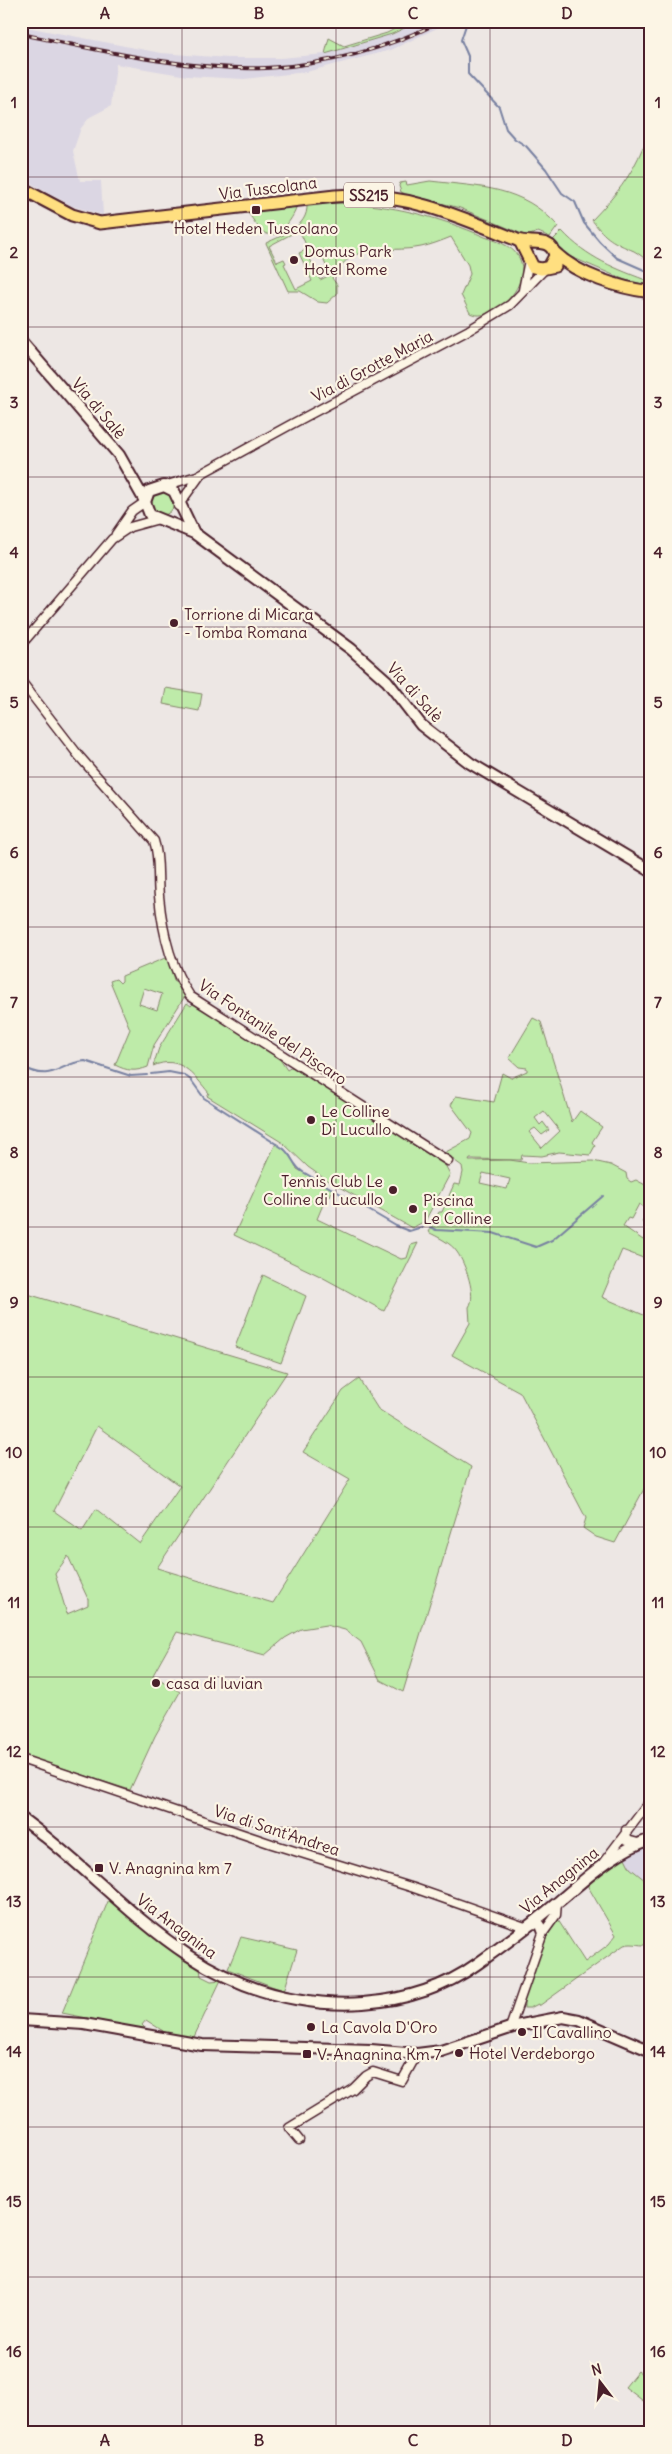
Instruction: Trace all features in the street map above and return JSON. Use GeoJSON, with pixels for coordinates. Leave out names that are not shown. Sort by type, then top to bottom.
{"type":"FeatureCollection","features":[{"type":"Feature","properties":{"kind":"main road","name":"Via Tuscolana"},"geometry":{"type":"LineString","coordinates":[[21,188],[72,215],[100,223],[335,196],[390,197],[418,202],[453,213],[520,241],[538,243]]}},
{"type":"Feature","properties":{"kind":"main road"},"geometry":{"type":"LineString","coordinates":[[520,241],[528,258],[536,268],[547,268],[566,263]]}},
{"type":"Feature","properties":{"kind":"main road"},"geometry":{"type":"LineString","coordinates":[[528,258],[530,249],[538,243],[549,244],[555,253],[566,263],[604,280],[651,292]]}},
{"type":"Feature","properties":{"kind":"main road"},"geometry":{"type":"LineString","coordinates":[[547,268],[553,263],[555,253]]}},
{"type":"Feature","properties":{"kind":"main road","name":"Via di Salè"},"geometry":{"type":"LineString","coordinates":[[21,340],[119,455],[132,475],[142,501]]}},
{"type":"Feature","properties":{"kind":"main road"},"geometry":{"type":"LineString","coordinates":[[164,486],[169,488],[178,502],[171,516],[160,519],[150,515],[142,501],[149,491],[164,486]]}},
{"type":"Feature","properties":{"kind":"main road","name":"Via di Salè"},"geometry":{"type":"LineString","coordinates":[[178,502],[194,533]]}},
{"type":"Feature","properties":{"kind":"main road","name":"Via di Salè"},"geometry":{"type":"LineString","coordinates":[[160,519],[194,533],[358,655],[387,681],[421,724],[462,757],[651,871]]}},
{"type":"Feature","properties":{"kind":"main road","name":"Via Anagnina"},"geometry":{"type":"LineString","coordinates":[[21,1818],[186,1955],[228,1979],[280,1996],[349,2004],[381,2001],[418,1993],[443,1984],[466,1971],[549,1910],[601,1864],[618,1853],[651,1839]]}},
{"type":"Feature","properties":{"kind":"main road"},"geometry":{"type":"LineString","coordinates":[[21,2020],[84,2024],[202,2045],[370,2050],[417,2054],[447,2050],[510,2028],[544,2019],[563,2017],[580,2020],[651,2051]]}},
{"type":"Feature","properties":{"kind":"street"},"geometry":{"type":"LineString","coordinates":[[522,292],[528,274],[528,258]]}},
{"type":"Feature","properties":{"kind":"street","name":"Via di Grotte Maria"},"geometry":{"type":"LineString","coordinates":[[164,486],[202,474],[290,425],[470,330],[508,306],[547,268]]}},
{"type":"Feature","properties":{"kind":"street","name":"Via di Grotte Maria"},"geometry":{"type":"LineString","coordinates":[[178,502],[202,474]]}},
{"type":"Feature","properties":{"kind":"street"},"geometry":{"type":"LineString","coordinates":[[21,646],[142,501]]}},
{"type":"Feature","properties":{"kind":"street"},"geometry":{"type":"LineString","coordinates":[[112,539],[130,527],[160,519]]}},
{"type":"Feature","properties":{"kind":"street","name":"Via Fontanile del Piscaro"},"geometry":{"type":"LineString","coordinates":[[21,681],[79,756],[154,841],[160,903],[171,953],[182,985],[190,996],[448,1161]]}},
{"type":"Feature","properties":{"kind":"street","name":"Via di Sant'Andrea"},"geometry":{"type":"LineString","coordinates":[[21,1759],[278,1846],[414,1888],[525,1927],[534,1924],[540,1925],[543,1934]]}},
{"type":"Feature","properties":{"kind":"street"},"geometry":{"type":"LineString","coordinates":[[601,1864],[651,1800]]}},
{"type":"Feature","properties":{"kind":"street"},"geometry":{"type":"LineString","coordinates":[[626,1830],[627,1840],[638,1843]]}},
{"type":"Feature","properties":{"kind":"street"},"geometry":{"type":"LineString","coordinates":[[543,1934],[556,1915],[557,1902]]}},
{"type":"Feature","properties":{"kind":"street"},"geometry":{"type":"LineString","coordinates":[[510,2028],[543,1934],[549,1910]]}},
{"type":"Feature","properties":{"kind":"street"},"geometry":{"type":"LineString","coordinates":[[299,2140],[289,2128],[353,2089],[373,2072],[378,2072],[402,2082],[417,2054]]}},
{"type":"Feature","properties":{"kind":"shaded area"},"geometry":{"type":"Polygon","coordinates":[[[418,21],[452,21],[391,50],[306,72],[244,79],[187,76],[116,64],[111,106],[90,117],[81,128],[73,151],[80,181],[101,181],[103,215],[72,206],[21,178],[21,26],[161,53],[228,58],[281,58],[325,54],[351,47],[392,34],[418,21]]]}},
{"type":"Feature","properties":{"kind":"shaded area"},"geometry":{"type":"Polygon","coordinates":[[[651,1845],[651,1885],[630,1868],[623,1854],[651,1845]]]}},
{"type":"Feature","properties":{"kind":"green space"},"geometry":{"type":"Polygon","coordinates":[[[410,21],[419,21],[392,34],[325,54],[329,38],[344,46],[387,33],[410,21]]]}},
{"type":"Feature","properties":{"kind":"green space"},"geometry":{"type":"Polygon","coordinates":[[[643,147],[651,150],[651,262],[610,239],[592,220],[622,186],[643,147]]]}},
{"type":"Feature","properties":{"kind":"green space"},"geometry":{"type":"Polygon","coordinates":[[[430,181],[483,187],[515,196],[530,203],[558,226],[550,237],[538,232],[527,236],[460,208],[406,194],[401,192],[399,186],[400,183],[406,182],[407,185],[430,181]]]}},
{"type":"Feature","properties":{"kind":"green space"},"geometry":{"type":"Polygon","coordinates":[[[340,203],[377,206],[414,213],[450,223],[507,246],[515,252],[522,266],[521,278],[509,299],[500,307],[490,313],[479,315],[470,313],[461,295],[470,274],[468,265],[451,237],[421,247],[372,250],[350,258],[332,278],[337,285],[337,294],[327,303],[318,302],[300,291],[288,291],[266,243],[299,225],[306,213],[307,205],[340,203]],[[299,230],[269,246],[277,262],[284,259],[286,263],[284,264],[296,289],[312,281],[299,253],[308,249],[299,230]],[[321,254],[310,259],[320,280],[330,275],[321,254]]]}},
{"type":"Feature","properties":{"kind":"green space"},"geometry":{"type":"Polygon","coordinates":[[[294,206],[296,209],[285,227],[272,234],[262,231],[248,213],[294,206]]]}},
{"type":"Feature","properties":{"kind":"green space"},"geometry":{"type":"Polygon","coordinates":[[[562,231],[592,256],[651,282],[651,286],[625,280],[555,250],[553,240],[562,231]]]}},
{"type":"Feature","properties":{"kind":"green space"},"geometry":{"type":"Polygon","coordinates":[[[162,491],[171,494],[174,503],[171,512],[162,515],[153,512],[150,503],[153,494],[162,491]]]}},
{"type":"Feature","properties":{"kind":"green space"},"geometry":{"type":"Polygon","coordinates":[[[166,688],[202,694],[199,711],[163,704],[166,688]]]}},
{"type":"Feature","properties":{"kind":"green space"},"geometry":{"type":"Polygon","coordinates":[[[165,958],[168,960],[174,980],[185,996],[154,1045],[148,1067],[139,1070],[127,1070],[115,1065],[130,1029],[110,981],[116,979],[120,983],[122,976],[165,958]],[[144,988],[139,1004],[157,1010],[162,994],[144,988]]]}},
{"type":"Feature","properties":{"kind":"green space","name":"Le Colline Di Lucullo"},"geometry":{"type":"Polygon","coordinates":[[[187,1003],[191,1006],[194,1003],[279,1058],[287,1070],[292,1067],[444,1163],[450,1174],[425,1221],[412,1228],[325,1179],[308,1167],[283,1143],[207,1096],[209,1093],[186,1068],[171,1063],[153,1066],[159,1048],[187,1003]]]}},
{"type":"Feature","properties":{"kind":"green space"},"geometry":{"type":"Polygon","coordinates":[[[533,1018],[541,1022],[572,1122],[580,1111],[602,1127],[592,1142],[595,1146],[590,1155],[559,1152],[542,1156],[522,1155],[521,1160],[470,1159],[469,1161],[510,1160],[529,1163],[593,1161],[611,1165],[626,1173],[627,1179],[631,1182],[636,1180],[651,1188],[651,1228],[642,1222],[650,1212],[639,1204],[631,1219],[628,1218],[623,1226],[643,1240],[651,1229],[651,1261],[622,1250],[602,1297],[646,1316],[651,1302],[651,1476],[615,1543],[596,1537],[583,1528],[586,1518],[520,1392],[452,1355],[470,1323],[471,1288],[466,1271],[457,1252],[448,1243],[428,1232],[439,1212],[442,1212],[454,1184],[460,1185],[463,1172],[462,1166],[444,1153],[470,1139],[472,1133],[451,1105],[456,1096],[494,1102],[502,1073],[511,1078],[527,1071],[527,1068],[519,1067],[509,1058],[533,1018]],[[544,1111],[535,1118],[540,1125],[543,1122],[549,1130],[542,1135],[535,1128],[529,1132],[542,1148],[560,1131],[544,1111]],[[483,1173],[480,1183],[507,1189],[510,1179],[483,1173]]]}},
{"type":"Feature","properties":{"kind":"green space"},"geometry":{"type":"Polygon","coordinates":[[[276,1143],[290,1155],[297,1169],[333,1189],[330,1196],[327,1195],[317,1219],[401,1259],[407,1258],[411,1245],[418,1243],[384,1311],[318,1275],[234,1235],[276,1143]]]}},
{"type":"Feature","properties":{"kind":"green space"},"geometry":{"type":"Polygon","coordinates":[[[263,1275],[306,1296],[281,1363],[235,1347],[263,1275]]]}},
{"type":"Feature","properties":{"kind":"green space"},"geometry":{"type":"Polygon","coordinates":[[[21,1292],[287,1372],[157,1568],[273,1603],[350,1479],[303,1452],[343,1391],[359,1379],[378,1409],[471,1467],[403,1692],[380,1680],[361,1642],[345,1630],[326,1625],[301,1629],[285,1638],[265,1655],[177,1632],[153,1675],[180,1692],[155,1736],[130,1790],[21,1755],[21,1292]],[[97,1426],[54,1511],[82,1531],[96,1509],[140,1544],[180,1486],[97,1426]],[[68,1556],[55,1574],[67,1614],[88,1605],[88,1599],[68,1556]]]}},
{"type":"Feature","properties":{"kind":"green space"},"geometry":{"type":"Polygon","coordinates":[[[623,1854],[630,1868],[651,1885],[651,1944],[624,1945],[539,2006],[538,2004],[530,2008],[524,2008],[527,1987],[535,1962],[546,1938],[558,1920],[585,1962],[609,1944],[616,1935],[586,1883],[623,1854]]]}},
{"type":"Feature","properties":{"kind":"green space"},"geometry":{"type":"Polygon","coordinates":[[[109,1899],[177,1954],[200,1968],[201,1976],[211,1981],[221,1980],[193,2039],[165,2034],[146,2020],[142,2025],[147,2030],[62,2013],[109,1899]]]}},
{"type":"Feature","properties":{"kind":"green space"},"geometry":{"type":"Polygon","coordinates":[[[241,1937],[297,1950],[284,1991],[228,1969],[241,1937]]]}},
{"type":"Feature","properties":{"kind":"green space"},"geometry":{"type":"Polygon","coordinates":[[[638,2371],[651,2381],[651,2407],[625,2387],[638,2371]]]}},
{"type":"Feature","properties":{"kind":"waterway"},"geometry":{"type":"LineString","coordinates":[[467,22],[461,40],[468,56],[468,74],[499,107],[506,129],[515,139],[526,146],[546,169],[562,193],[575,202],[584,223],[600,242],[617,258],[651,273]]}},
{"type":"Feature","properties":{"kind":"waterway"},"geometry":{"type":"LineString","coordinates":[[21,1066],[32,1071],[49,1073],[68,1065],[85,1061],[131,1076],[147,1075]]}},
{"type":"Feature","properties":{"kind":"waterway"},"geometry":{"type":"LineString","coordinates":[[151,1074],[169,1072],[184,1075],[191,1080],[204,1098],[284,1149],[303,1172],[396,1226],[409,1231],[422,1227]]}},
{"type":"Feature","properties":{"kind":"waterway"},"geometry":{"type":"LineString","coordinates":[[430,1227],[436,1230],[493,1233],[536,1247],[552,1240],[603,1196]]}},
{"type":"Feature","properties":{"kind":"railway"},"geometry":{"type":"LineString","coordinates":[[21,34],[112,53],[174,63],[236,68],[266,68],[312,63],[357,54],[421,31],[442,21]]}},
{"type":"Feature","properties":{"kind":"place","name":"Hotel Heden Tuscolano"},"geometry":{"type":"Point","coordinates":[256,210]}},
{"type":"Feature","properties":{"kind":"place","name":"Domus Park Hotel Rome"},"geometry":{"type":"Point","coordinates":[294,260]}},
{"type":"Feature","properties":{"kind":"place","name":"Torrione di Micara - Tomba Romana"},"geometry":{"type":"Point","coordinates":[174,623]}},
{"type":"Feature","properties":{"kind":"place","name":"Le Colline Di Lucullo"},"geometry":{"type":"Point","coordinates":[311,1120]}},
{"type":"Feature","properties":{"kind":"place","name":"Tennis Club Le Colline di Lucullo"},"geometry":{"type":"Point","coordinates":[393,1190]}},
{"type":"Feature","properties":{"kind":"place","name":"Piscina Le Colline"},"geometry":{"type":"Point","coordinates":[413,1209]}},
{"type":"Feature","properties":{"kind":"place","name":"casa di luvian"},"geometry":{"type":"Point","coordinates":[156,1683]}},
{"type":"Feature","properties":{"kind":"place","name":"V. Anagnina km 7"},"geometry":{"type":"Point","coordinates":[99,1868]}},
{"type":"Feature","properties":{"kind":"place","name":"La Cavola D'Oro"},"geometry":{"type":"Point","coordinates":[311,2027]}},
{"type":"Feature","properties":{"kind":"place","name":"Il Cavallino"},"geometry":{"type":"Point","coordinates":[522,2032]}},
{"type":"Feature","properties":{"kind":"place","name":"Hotel Verdeborgo"},"geometry":{"type":"Point","coordinates":[459,2053]}},
{"type":"Feature","properties":{"kind":"place","name":"V. Anagnina Km 7"},"geometry":{"type":"Point","coordinates":[307,2054]}}]}
